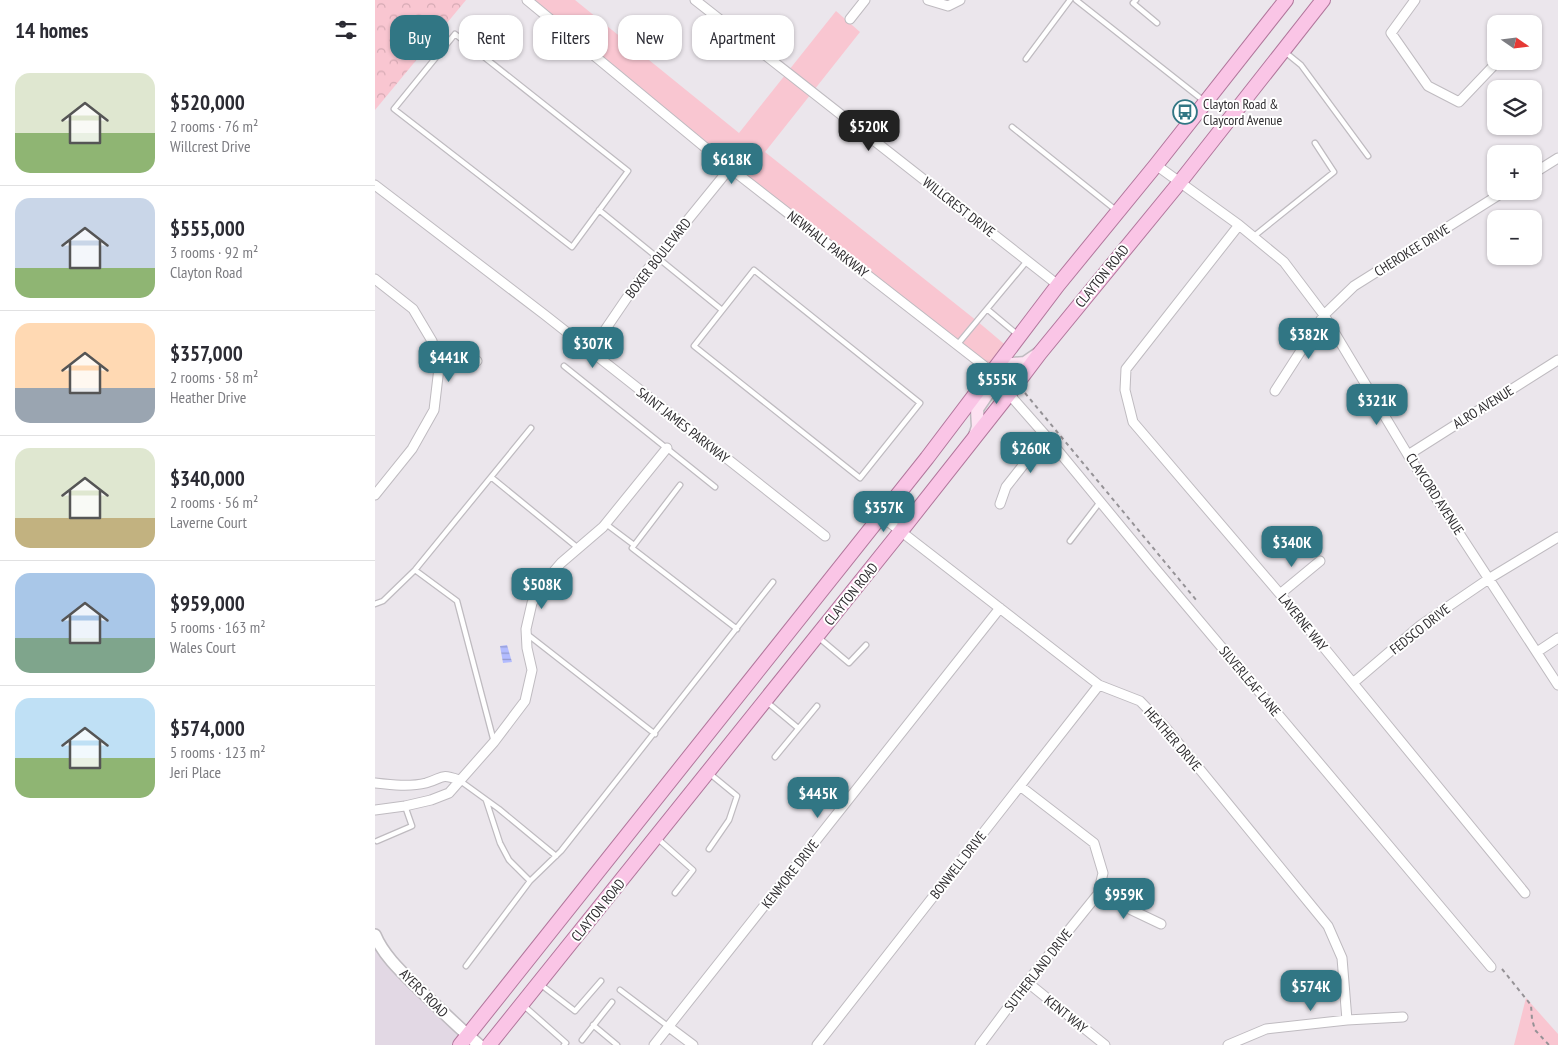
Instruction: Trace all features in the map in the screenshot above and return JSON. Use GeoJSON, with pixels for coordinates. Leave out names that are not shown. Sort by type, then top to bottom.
{"type":"FeatureCollection","features":[{"type":"Feature","properties":{"kind":"main road","name":"CLAYTON ROAD"},"geometry":{"type":"LineString","coordinates":[[464,1040],[927,458],[1058,285],[1157,165],[1286,0]]}},
{"type":"Feature","properties":{"kind":"main road","name":"CLAYTON ROAD"},"geometry":{"type":"LineString","coordinates":[[489,1045],[901,531],[1040,353],[1179,182],[1283,50],[1316,2]]}},
{"type":"Feature","properties":{"kind":"main road"},"geometry":{"type":"LineString","coordinates":[[974,439],[978,426],[977,409],[994,384],[991,372],[1005,371],[1012,364],[1025,363],[1040,353]]}},
{"type":"Feature","properties":{"kind":"street","name":"NEWHALL PARKWAY"},"geometry":{"type":"LineString","coordinates":[[527,0],[730,168],[991,372]]}},
{"type":"Feature","properties":{"kind":"street","name":"WILLCREST DRIVE"},"geometry":{"type":"LineString","coordinates":[[695,0],[1058,285]]}},
{"type":"Feature","properties":{"kind":"street"},"geometry":{"type":"LineString","coordinates":[[850,19],[865,0]]}},
{"type":"Feature","properties":{"kind":"street"},"geometry":{"type":"LineString","coordinates":[[928,0],[948,6],[960,0]]}},
{"type":"Feature","properties":{"kind":"street"},"geometry":{"type":"LineString","coordinates":[[1415,0],[1391,32],[1428,86],[1459,102],[1489,70]]}},
{"type":"Feature","properties":{"kind":"street"},"geometry":{"type":"LineString","coordinates":[[1542,168],[1558,158]]}},
{"type":"Feature","properties":{"kind":"street","name":"CLAYCORD AVENUE"},"geometry":{"type":"LineString","coordinates":[[1157,165],[1239,225],[1284,262],[1324,315],[1408,455],[1558,685]]}},
{"type":"Feature","properties":{"kind":"street","name":"BOXER BOULEVARD"},"geometry":{"type":"LineString","coordinates":[[590,352],[639,280],[730,168]]}},
{"type":"Feature","properties":{"kind":"street","name":"SAINT JAMES PARKWAY"},"geometry":{"type":"LineString","coordinates":[[375,186],[545,315],[825,536]]}},
{"type":"Feature","properties":{"kind":"street","name":"CHEROKEE DRIVE"},"geometry":{"type":"LineString","coordinates":[[1275,391],[1324,315],[1354,286],[1491,200]]}},
{"type":"Feature","properties":{"kind":"street","name":"LAVERNE WAY"},"geometry":{"type":"LineString","coordinates":[[1239,225],[1126,369],[1125,390],[1133,422],[1280,594],[1525,892]]}},
{"type":"Feature","properties":{"kind":"street"},"geometry":{"type":"LineString","coordinates":[[375,495],[412,449],[434,410],[439,368],[432,341],[413,309],[376,281]]}},
{"type":"Feature","properties":{"kind":"street","name":"ALRO AVENUE"},"geometry":{"type":"LineString","coordinates":[[1408,455],[1558,360]]}},
{"type":"Feature","properties":{"kind":"street"},"geometry":{"type":"LineString","coordinates":[[439,368],[477,361]]}},
{"type":"Feature","properties":{"kind":"street","name":"SILVERLEAF LANE"},"geometry":{"type":"LineString","coordinates":[[1009,394],[1491,967]]}},
{"type":"Feature","properties":{"kind":"street"},"geometry":{"type":"LineString","coordinates":[[1000,504],[1006,487],[1046,436]]}},
{"type":"Feature","properties":{"kind":"street"},"geometry":{"type":"LineString","coordinates":[[375,810],[405,806],[431,800],[449,793],[494,742],[525,701],[532,670],[526,633],[532,603],[543,585],[561,563],[606,524],[667,448]]}},
{"type":"Feature","properties":{"kind":"street","name":"HEATHER DRIVE"},"geometry":{"type":"LineString","coordinates":[[881,516],[1099,685],[1140,701],[1167,728],[1328,926],[1342,958],[1347,1020]]}},
{"type":"Feature","properties":{"kind":"street","name":"FEDSCO DRIVE"},"geometry":{"type":"LineString","coordinates":[[1353,684],[1421,625],[1490,578],[1558,537]]}},
{"type":"Feature","properties":{"kind":"street"},"geometry":{"type":"LineString","coordinates":[[1280,594],[1320,561]]}},
{"type":"Feature","properties":{"kind":"street","name":"KENMORE DRIVE"},"geometry":{"type":"LineString","coordinates":[[654,1045],[1000,608]]}},
{"type":"Feature","properties":{"kind":"street"},"geometry":{"type":"LineString","coordinates":[[1537,652],[1558,638]]}},
{"type":"Feature","properties":{"kind":"street","name":"BONWELL DRIVE"},"geometry":{"type":"LineString","coordinates":[[817,1045],[1099,685]]}},
{"type":"Feature","properties":{"kind":"street"},"geometry":{"type":"LineString","coordinates":[[375,783],[397,786],[426,783],[445,775],[459,780]]}},
{"type":"Feature","properties":{"kind":"street","name":"SUTHERLAND DRIVE"},"geometry":{"type":"LineString","coordinates":[[980,1045],[1027,982],[1098,894],[1103,873],[1094,843],[1019,786]]}},
{"type":"Feature","properties":{"kind":"street"},"geometry":{"type":"LineString","coordinates":[[1098,894],[1161,924]]}},
{"type":"Feature","properties":{"kind":"street","name":"AYERS ROAD"},"geometry":{"type":"LineString","coordinates":[[376,940],[400,970],[464,1040],[479,1045]]}},
{"type":"Feature","properties":{"kind":"street","name":"KENT WAY"},"geometry":{"type":"LineString","coordinates":[[1027,982],[1105,1045]]}},
{"type":"Feature","properties":{"kind":"street"},"geometry":{"type":"LineString","coordinates":[[1228,1045],[1266,1029],[1403,1016]]}},
{"type":"Feature","properties":{"kind":"street"},"geometry":{"type":"LineString","coordinates":[[669,1027],[693,1045]]}},
{"type":"Feature","properties":{"kind":"lane"},"geometry":{"type":"LineString","coordinates":[[1026,59],[1070,0]]}},
{"type":"Feature","properties":{"kind":"lane"},"geometry":{"type":"LineString","coordinates":[[1076,0],[1206,102]]}},
{"type":"Feature","properties":{"kind":"lane"},"geometry":{"type":"LineString","coordinates":[[1136,0],[1133,4],[1157,22]]}},
{"type":"Feature","properties":{"kind":"lane"},"geometry":{"type":"LineString","coordinates":[[455,34],[627,171],[599,210],[572,247],[394,109],[455,34]]}},
{"type":"Feature","properties":{"kind":"lane"},"geometry":{"type":"LineString","coordinates":[[1283,50],[1301,65],[1368,156]]}},
{"type":"Feature","properties":{"kind":"lane"},"geometry":{"type":"LineString","coordinates":[[1012,126],[1118,212]]}},
{"type":"Feature","properties":{"kind":"lane"},"geometry":{"type":"LineString","coordinates":[[1253,237],[1334,172],[1315,143]]}},
{"type":"Feature","properties":{"kind":"lane"},"geometry":{"type":"LineString","coordinates":[[599,210],[722,310]]}},
{"type":"Feature","properties":{"kind":"lane"},"geometry":{"type":"LineString","coordinates":[[957,345],[1027,261]]}},
{"type":"Feature","properties":{"kind":"lane"},"geometry":{"type":"LineString","coordinates":[[754,270],[920,402],[860,478],[694,346],[722,310],[754,270]]}},
{"type":"Feature","properties":{"kind":"lane"},"geometry":{"type":"LineString","coordinates":[[987,309],[1019,336]]}},
{"type":"Feature","properties":{"kind":"lane"},"geometry":{"type":"LineString","coordinates":[[565,366],[715,487]]}},
{"type":"Feature","properties":{"kind":"lane"},"geometry":{"type":"LineString","coordinates":[[375,604],[383,601],[415,570],[531,428]]}},
{"type":"Feature","properties":{"kind":"lane"},"geometry":{"type":"LineString","coordinates":[[491,476],[578,548]]}},
{"type":"Feature","properties":{"kind":"lane"},"geometry":{"type":"LineString","coordinates":[[680,485],[632,548],[737,629]]}},
{"type":"Feature","properties":{"kind":"lane"},"geometry":{"type":"LineString","coordinates":[[1070,541],[1100,502]]}},
{"type":"Feature","properties":{"kind":"lane"},"geometry":{"type":"LineString","coordinates":[[606,524],[634,544]]}},
{"type":"Feature","properties":{"kind":"lane"},"geometry":{"type":"LineString","coordinates":[[415,570],[457,601],[494,742]]}},
{"type":"Feature","properties":{"kind":"lane"},"geometry":{"type":"LineString","coordinates":[[466,966],[530,881],[556,856],[655,734],[773,582]]}},
{"type":"Feature","properties":{"kind":"lane"},"geometry":{"type":"LineString","coordinates":[[526,633],[655,734]]}},
{"type":"Feature","properties":{"kind":"lane"},"geometry":{"type":"LineString","coordinates":[[817,636],[849,663],[866,645]]}},
{"type":"Feature","properties":{"kind":"lane"},"geometry":{"type":"LineString","coordinates":[[765,701],[799,728]]}},
{"type":"Feature","properties":{"kind":"lane"},"geometry":{"type":"LineString","coordinates":[[775,757],[817,706]]}},
{"type":"Feature","properties":{"kind":"lane"},"geometry":{"type":"LineString","coordinates":[[708,772],[737,796],[729,820],[709,849]]}},
{"type":"Feature","properties":{"kind":"lane"},"geometry":{"type":"LineString","coordinates":[[459,780],[486,799],[556,856]]}},
{"type":"Feature","properties":{"kind":"lane"},"geometry":{"type":"LineString","coordinates":[[486,799],[499,843],[509,860],[530,881]]}},
{"type":"Feature","properties":{"kind":"lane"},"geometry":{"type":"LineString","coordinates":[[377,841],[412,826],[405,806]]}},
{"type":"Feature","properties":{"kind":"lane"},"geometry":{"type":"LineString","coordinates":[[656,837],[693,870],[675,893]]}},
{"type":"Feature","properties":{"kind":"lane"},"geometry":{"type":"LineString","coordinates":[[539,983],[575,1011],[601,981]]}},
{"type":"Feature","properties":{"kind":"lane"},"geometry":{"type":"LineString","coordinates":[[620,990],[669,1027]]}},
{"type":"Feature","properties":{"kind":"lane"},"geometry":{"type":"LineString","coordinates":[[582,1040],[612,1002]]}},
{"type":"Feature","properties":{"kind":"lane"},"geometry":{"type":"LineString","coordinates":[[522,1004],[566,1043],[564,1045]]}},
{"type":"Feature","properties":{"kind":"lane"},"geometry":{"type":"LineString","coordinates":[[593,1025],[617,1045]]}},
{"type":"Feature","properties":{"kind":"path"},"geometry":{"type":"LineString","coordinates":[[1529,1002],[1535,1030],[1549,1045]]}},
{"type":"Feature","properties":{"kind":"shaded area"},"geometry":{"type":"Polygon","coordinates":[[[375,935],[378,942],[468,1035],[460,1045],[375,1045],[375,935]]]}},
{"type":"Feature","properties":{"kind":"green space"},"geometry":{"type":"Polygon","coordinates":[[[375,0],[466,0],[449,21],[449,15],[390,15],[390,60],[416,60],[375,110],[375,0]]]}},
{"type":"Feature","properties":{"kind":"green space"},"geometry":{"type":"Polygon","coordinates":[[[527,0],[575,0],[593,15],[545,15],[527,0]]]}},
{"type":"Feature","properties":{"kind":"green space"},"geometry":{"type":"Polygon","coordinates":[[[836,11],[860,32],[765,152],[1009,348],[992,372],[730,168],[600,60],[608,60],[608,27],[618,35],[618,60],[649,60],[739,133],[836,11]]]}},
{"type":"Feature","properties":{"kind":"green space"},"geometry":{"type":"Polygon","coordinates":[[[1526,998],[1558,1034],[1558,1045],[1514,1045],[1526,998]]]}},
{"type":"Feature","properties":{"kind":"water"},"geometry":{"type":"Polygon","coordinates":[[[507,645],[512,662],[503,663],[500,646],[507,645]]]}},
{"type":"Feature","properties":{"kind":"place","name":"Clayton Road & Claycord Avenue"},"geometry":{"type":"Point","coordinates":[1185,112]}}]}
